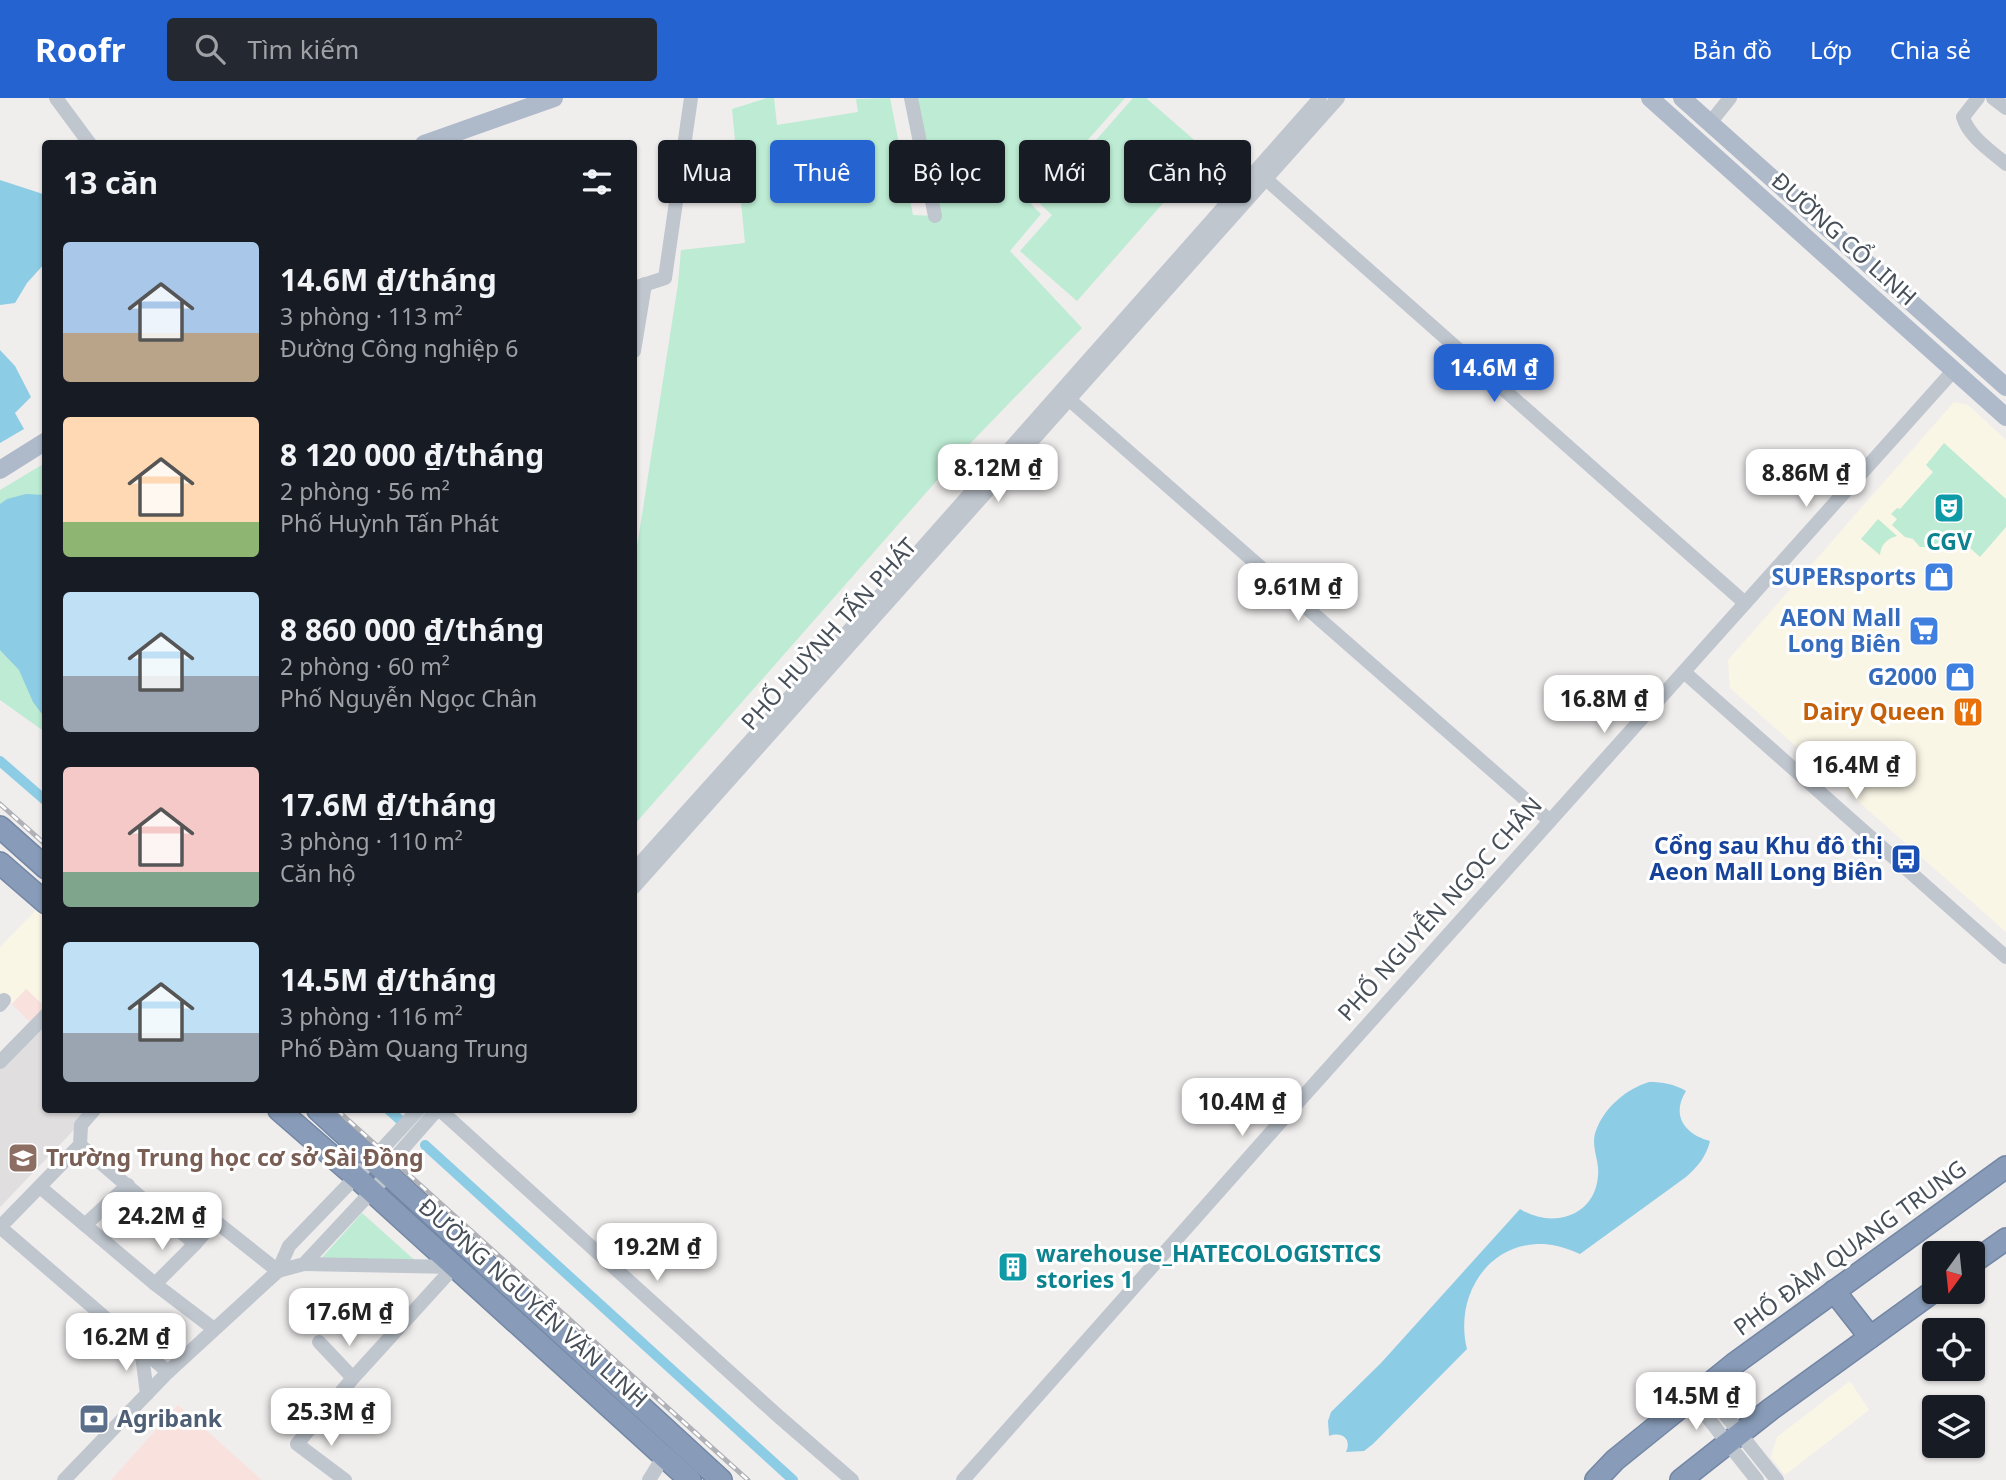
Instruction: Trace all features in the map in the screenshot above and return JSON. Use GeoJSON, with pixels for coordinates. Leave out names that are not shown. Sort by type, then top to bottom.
{"type":"FeatureCollection","features":[{"type":"Feature","properties":{"kind":"highway"},"geometry":{"type":"LineString","coordinates":[[0,827],[42,864]]}},
{"type":"Feature","properties":{"kind":"highway"},"geometry":{"type":"LineString","coordinates":[[0,863],[42,900]]}},
{"type":"Feature","properties":{"kind":"highway","name":"ĐƯỜNG NGUYỄN VĂN LINH"},"geometry":{"type":"LineString","coordinates":[[282,1113],[690,1480]]}},
{"type":"Feature","properties":{"kind":"highway","name":"ĐƯỜNG NGUYỄN VĂN LINH"},"geometry":{"type":"LineString","coordinates":[[321,1113],[721,1480]]}},
{"type":"Feature","properties":{"kind":"highway","name":"PHỐ ĐÀM QUANG TRUNG"},"geometry":{"type":"LineString","coordinates":[[1596,1480],[1615,1460],[1734,1364],[2006,1167]]}},
{"type":"Feature","properties":{"kind":"highway"},"geometry":{"type":"LineString","coordinates":[[1985,1254],[2006,1239]]}},
{"type":"Feature","properties":{"kind":"highway"},"geometry":{"type":"LineString","coordinates":[[1835,1291],[1870,1337]]}},
{"type":"Feature","properties":{"kind":"highway"},"geometry":{"type":"LineString","coordinates":[[509,1315],[524,1299]]}},
{"type":"Feature","properties":{"kind":"highway"},"geometry":{"type":"LineString","coordinates":[[1681,1480],[1771,1409],[1922,1300]]}},
{"type":"Feature","properties":{"kind":"main road"},"geometry":{"type":"LineString","coordinates":[[435,140],[554,98]]}},
{"type":"Feature","properties":{"kind":"main road","name":"ĐƯỜNG CỔ LINH"},"geometry":{"type":"LineString","coordinates":[[1650,98],[2006,417]]}},
{"type":"Feature","properties":{"kind":"main road","name":"ĐƯỜNG CỔ LINH"},"geometry":{"type":"LineString","coordinates":[[1682,98],[2006,387]]}},
{"type":"Feature","properties":{"kind":"main road"},"geometry":{"type":"LineString","coordinates":[[0,470],[42,444]]}},
{"type":"Feature","properties":{"kind":"street"},"geometry":{"type":"LineString","coordinates":[[56,98],[87,140]]}},
{"type":"Feature","properties":{"kind":"street"},"geometry":{"type":"LineString","coordinates":[[637,312],[639,286],[664,278],[691,98]]}},
{"type":"Feature","properties":{"kind":"street"},"geometry":{"type":"LineString","coordinates":[[911,98],[935,216]]}},
{"type":"Feature","properties":{"kind":"street","name":"PHỐ HUỲNH TẤN PHÁT"},"geometry":{"type":"LineString","coordinates":[[1261,174],[1320,98]]}},
{"type":"Feature","properties":{"kind":"street","name":"PHỐ HUỲNH TẤN PHÁT"},"geometry":{"type":"LineString","coordinates":[[637,883],[697,808],[1261,174],[1338,98]]}},
{"type":"Feature","properties":{"kind":"street"},"geometry":{"type":"LineString","coordinates":[[1710,123],[1730,98]]}},
{"type":"Feature","properties":{"kind":"street"},"geometry":{"type":"LineString","coordinates":[[1978,98],[1963,117],[1969,131],[2006,164]]}},
{"type":"Feature","properties":{"kind":"street"},"geometry":{"type":"LineString","coordinates":[[1993,98],[2006,108]]}},
{"type":"Feature","properties":{"kind":"street"},"geometry":{"type":"LineString","coordinates":[[1261,174],[1745,603]]}},
{"type":"Feature","properties":{"kind":"street","name":"PHỐ NGUYỄN NGỌC CHÂN"},"geometry":{"type":"LineString","coordinates":[[963,1480],[1954,370]]}},
{"type":"Feature","properties":{"kind":"street"},"geometry":{"type":"LineString","coordinates":[[1065,395],[1550,821]]}},
{"type":"Feature","properties":{"kind":"street"},"geometry":{"type":"LineString","coordinates":[[1684,672],[2006,957]]}},
{"type":"Feature","properties":{"kind":"street","name":"PHỐ HUỲNH TẤN PHÁT"},"geometry":{"type":"LineString","coordinates":[[637,867],[697,808]]}},
{"type":"Feature","properties":{"kind":"street"},"geometry":{"type":"LineString","coordinates":[[0,1062],[42,1019]]}},
{"type":"Feature","properties":{"kind":"street"},"geometry":{"type":"LineString","coordinates":[[91,1113],[81,1125],[80,1145],[0,1227],[169,1372]]}},
{"type":"Feature","properties":{"kind":"street"},"geometry":{"type":"LineString","coordinates":[[304,1264],[372,1191],[381,1166],[416,1113]]}},
{"type":"Feature","properties":{"kind":"street"},"geometry":{"type":"LineString","coordinates":[[64,1480],[169,1372],[278,1271],[289,1246],[356,1177],[393,1160],[435,1113]]}},
{"type":"Feature","properties":{"kind":"street"},"geometry":{"type":"LineString","coordinates":[[441,1113],[852,1480]]}},
{"type":"Feature","properties":{"kind":"street"},"geometry":{"type":"LineString","coordinates":[[80,1145],[195,1244]]}},
{"type":"Feature","properties":{"kind":"street"},"geometry":{"type":"LineString","coordinates":[[85,1225],[128,1185]]}},
{"type":"Feature","properties":{"kind":"street"},"geometry":{"type":"LineString","coordinates":[[40,1186],[155,1284],[214,1329]]}},
{"type":"Feature","properties":{"kind":"street"},"geometry":{"type":"LineString","coordinates":[[155,1284],[215,1221],[278,1271]]}},
{"type":"Feature","properties":{"kind":"street"},"geometry":{"type":"LineString","coordinates":[[278,1271],[304,1264],[454,1267]]}},
{"type":"Feature","properties":{"kind":"street"},"geometry":{"type":"LineString","coordinates":[[345,1480],[297,1444],[454,1267]]}},
{"type":"Feature","properties":{"kind":"street"},"geometry":{"type":"LineString","coordinates":[[319,1342],[353,1378]]}},
{"type":"Feature","properties":{"kind":"street"},"geometry":{"type":"LineString","coordinates":[[141,1347],[147,1394]]}},
{"type":"Feature","properties":{"kind":"street"},"geometry":{"type":"LineString","coordinates":[[1698,1393],[1734,1438],[1777,1480]]}},
{"type":"Feature","properties":{"kind":"street"},"geometry":{"type":"LineString","coordinates":[[1734,1438],[1757,1480]]}},
{"type":"Feature","properties":{"kind":"street"},"geometry":{"type":"LineString","coordinates":[[649,1480],[664,1456]]}},
{"type":"Feature","properties":{"kind":"shaded area"},"geometry":{"type":"Polygon","coordinates":[[[1954,402],[1968,405],[2006,440],[2006,932],[1730,688],[1728,660],[1954,402]]]}},
{"type":"Feature","properties":{"kind":"shaded area"},"geometry":{"type":"Polygon","coordinates":[[[37,909],[42,914],[42,1004],[26,989],[12,1004],[0,993],[0,947],[37,909]]]}},
{"type":"Feature","properties":{"kind":"shaded area"},"geometry":{"type":"Polygon","coordinates":[[[26,989],[42,1004],[42,1010],[31,1023],[12,1004],[26,989]]]}},
{"type":"Feature","properties":{"kind":"shaded area","name":"Trường Trung học cơ sở Sài Đồng"},"geometry":{"type":"Polygon","coordinates":[[[41,1023],[42,1113],[90,1113],[0,1207],[0,1064],[41,1023]]]}},
{"type":"Feature","properties":{"kind":"shaded area"},"geometry":{"type":"Polygon","coordinates":[[[1850,1381],[1869,1410],[1785,1475],[1771,1457],[1777,1437],[1850,1381]]]}},
{"type":"Feature","properties":{"kind":"shaded area"},"geometry":{"type":"Polygon","coordinates":[[[178,1405],[262,1480],[111,1480],[178,1405]]]}},
{"type":"Feature","properties":{"kind":"green space"},"geometry":{"type":"Polygon","coordinates":[[[767,98],[774,98],[777,125],[858,112],[856,99],[890,98],[898,140],[889,140],[889,203],[911,203],[913,215],[935,216],[932,203],[1005,203],[1005,140],[920,140],[911,98],[1125,98],[1088,140],[1019,140],[1019,203],[1032,203],[1041,214],[1010,251],[1082,328],[961,453],[637,822],[637,547],[681,250],[745,243],[741,203],[756,203],[756,140],[735,140],[732,109],[767,98]]]}},
{"type":"Feature","properties":{"kind":"green space"},"geometry":{"type":"Polygon","coordinates":[[[1133,98],[1146,98],[1194,140],[1124,140],[1124,203],[1163,203],[1077,301],[1020,251],[1052,215],[1041,203],[1110,203],[1110,140],[1096,140],[1133,98]]]}},
{"type":"Feature","properties":{"kind":"green space"},"geometry":{"type":"Polygon","coordinates":[[[1944,443],[2006,499],[2006,527],[1980,557],[1969,547],[1920,547],[1892,525],[1897,519],[1891,514],[1897,508],[1900,509],[1933,472],[1926,465],[1944,443]]]}},
{"type":"Feature","properties":{"kind":"green space"},"geometry":{"type":"Polygon","coordinates":[[[42,465],[42,730],[0,700],[0,490],[42,465]]]}},
{"type":"Feature","properties":{"kind":"green space"},"geometry":{"type":"Polygon","coordinates":[[[1878,519],[1897,536],[1885,543],[1880,555],[1861,539],[1878,519]]]}},
{"type":"Feature","properties":{"kind":"green space"},"geometry":{"type":"Polygon","coordinates":[[[362,1213],[420,1265],[319,1261],[362,1213]]]}},
{"type":"Feature","properties":{"kind":"water"},"geometry":{"type":"Polygon","coordinates":[[[0,180],[42,194],[42,266],[27,283],[15,303],[0,305],[0,180]]]}},
{"type":"Feature","properties":{"kind":"water"},"geometry":{"type":"Polygon","coordinates":[[[0,350],[15,366],[31,397],[15,413],[24,429],[0,443],[0,350]]]}},
{"type":"Feature","properties":{"kind":"water"},"geometry":{"type":"Polygon","coordinates":[[[26,494],[42,495],[42,714],[33,702],[19,670],[0,650],[0,504],[7,499],[26,494]]]}},
{"type":"Feature","properties":{"kind":"water"},"geometry":{"type":"Polygon","coordinates":[[[1649,1082],[1668,1084],[1686,1091],[1680,1116],[1693,1134],[1710,1141],[1698,1165],[1686,1177],[1580,1254],[1544,1244],[1524,1246],[1506,1252],[1491,1263],[1479,1276],[1471,1292],[1464,1329],[1467,1349],[1373,1444],[1364,1451],[1346,1452],[1348,1443],[1345,1437],[1329,1436],[1328,1421],[1331,1412],[1381,1363],[1520,1209],[1532,1215],[1558,1218],[1580,1210],[1589,1201],[1598,1176],[1594,1140],[1601,1120],[1618,1099],[1649,1082]]]}},
{"type":"Feature","properties":{"kind":"waterway"},"geometry":{"type":"LineString","coordinates":[[0,761],[42,798]]}},
{"type":"Feature","properties":{"kind":"waterway"},"geometry":{"type":"LineString","coordinates":[[392,1113],[399,1119]]}},
{"type":"Feature","properties":{"kind":"waterway"},"geometry":{"type":"LineString","coordinates":[[425,1145],[793,1480]]}},
{"type":"Feature","properties":{"kind":"railway"},"geometry":{"type":"LineString","coordinates":[[0,804],[42,841]]}},
{"type":"Feature","properties":{"kind":"railway"},"geometry":{"type":"LineString","coordinates":[[340,1113],[748,1480]]}},
{"type":"Feature","properties":{"kind":"place","name":"CGV"},"geometry":{"type":"Point","coordinates":[1949,508]}},
{"type":"Feature","properties":{"kind":"place","name":"SUPERsports"},"geometry":{"type":"Point","coordinates":[1939,577]}},
{"type":"Feature","properties":{"kind":"place","name":"AEON Mall Long Biên"},"geometry":{"type":"Point","coordinates":[1924,631]}},
{"type":"Feature","properties":{"kind":"place","name":"G2000"},"geometry":{"type":"Point","coordinates":[1960,677]}},
{"type":"Feature","properties":{"kind":"place","name":"Dairy Queen"},"geometry":{"type":"Point","coordinates":[1968,712]}},
{"type":"Feature","properties":{"kind":"place","name":"Cổng sau Khu đô thị Aeon Mall Long Biên"},"geometry":{"type":"Point","coordinates":[1906,859]}},
{"type":"Feature","properties":{"kind":"place","name":"Trường Trung học cơ sở Sài Đồng"},"geometry":{"type":"Point","coordinates":[23,1158]}},
{"type":"Feature","properties":{"kind":"place","name":"warehouse_HATECOLOGISTICS stories 1"},"geometry":{"type":"Point","coordinates":[1013,1267]}},
{"type":"Feature","properties":{"kind":"place","name":"Agribank"},"geometry":{"type":"Point","coordinates":[94,1419]}}]}
